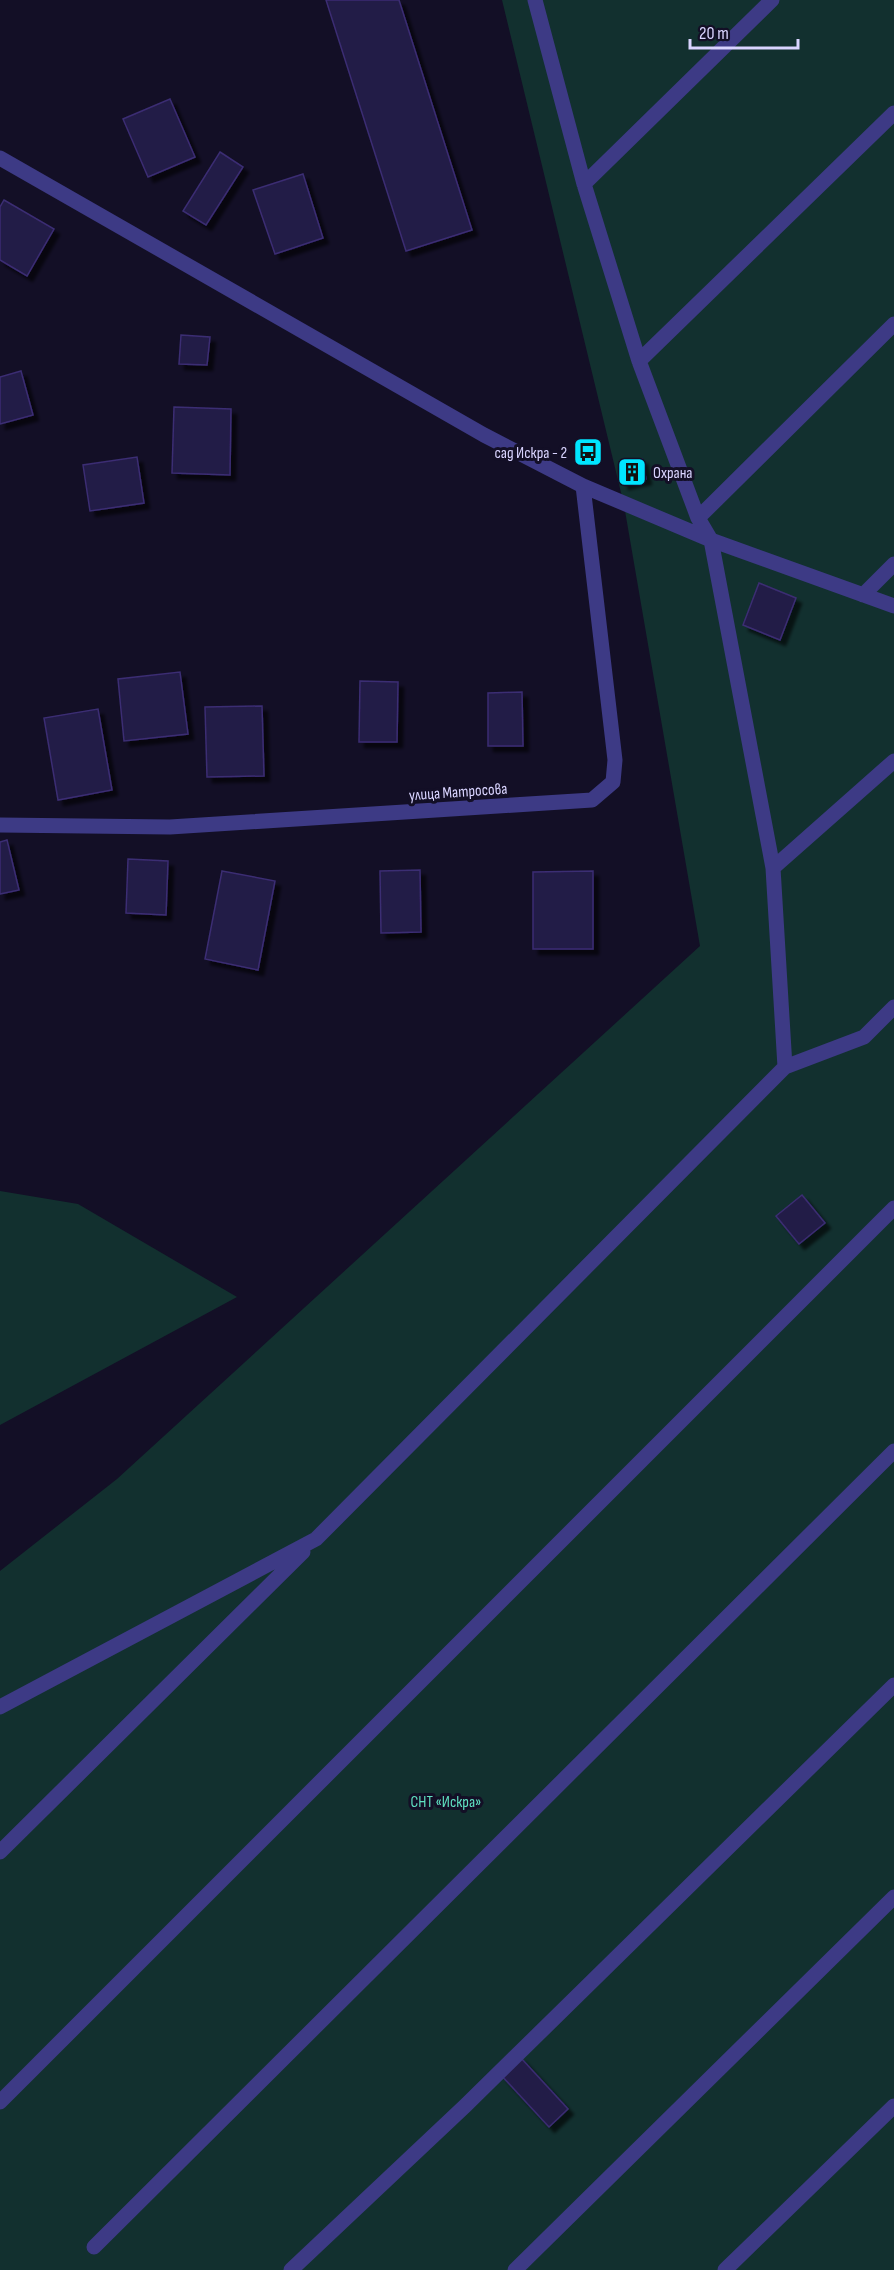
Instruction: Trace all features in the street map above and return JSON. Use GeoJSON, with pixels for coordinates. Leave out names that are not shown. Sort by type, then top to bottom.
{"type":"FeatureCollection","features":[{"type":"Feature","properties":{"kind":"street"},"geometry":{"type":"LineString","coordinates":[[535,0],[584,184],[639,361],[698,518],[711,540],[773,868],[785,1067]]}},
{"type":"Feature","properties":{"kind":"street"},"geometry":{"type":"LineString","coordinates":[[584,184],[772,0]]}},
{"type":"Feature","properties":{"kind":"street"},"geometry":{"type":"LineString","coordinates":[[639,361],[894,113]]}},
{"type":"Feature","properties":{"kind":"street"},"geometry":{"type":"LineString","coordinates":[[0,158],[484,435],[583,486],[711,540],[894,606]]}},
{"type":"Feature","properties":{"kind":"street"},"geometry":{"type":"LineString","coordinates":[[698,518],[894,324]]}},
{"type":"Feature","properties":{"kind":"street","name":"улица Матросова"},"geometry":{"type":"LineString","coordinates":[[0,825],[170,827],[592,800],[613,782],[615,760],[583,486]]}},
{"type":"Feature","properties":{"kind":"street"},"geometry":{"type":"LineString","coordinates":[[863,595],[894,564]]}},
{"type":"Feature","properties":{"kind":"street"},"geometry":{"type":"LineString","coordinates":[[773,868],[894,761]]}},
{"type":"Feature","properties":{"kind":"street"},"geometry":{"type":"LineString","coordinates":[[0,1852],[316,1539],[785,1067],[864,1037],[894,1007]]}},
{"type":"Feature","properties":{"kind":"street"},"geometry":{"type":"LineString","coordinates":[[0,2102],[894,1208]]}},
{"type":"Feature","properties":{"kind":"street"},"geometry":{"type":"LineString","coordinates":[[94,2247],[894,1451]]}},
{"type":"Feature","properties":{"kind":"street"},"geometry":{"type":"LineString","coordinates":[[0,1707],[316,1539]]}},
{"type":"Feature","properties":{"kind":"street"},"geometry":{"type":"LineString","coordinates":[[291,2270],[465,2106],[894,1685]]}},
{"type":"Feature","properties":{"kind":"street"},"geometry":{"type":"LineString","coordinates":[[515,2270],[894,1897]]}},
{"type":"Feature","properties":{"kind":"street"},"geometry":{"type":"LineString","coordinates":[[725,2270],[894,2106]]}},
{"type":"Feature","properties":{"kind":"green space","name":"СНТ «Искра»"},"geometry":{"type":"Polygon","coordinates":[[[502,0],[894,0],[894,2270],[0,2270],[0,1571],[117,1479],[700,946],[624,505],[502,0]]]}},
{"type":"Feature","properties":{"kind":"green space"},"geometry":{"type":"Polygon","coordinates":[[[0,1191],[78,1204],[237,1297],[0,1425],[0,1191]]]}},
{"type":"Feature","properties":{"kind":"building"},"geometry":{"type":"Polygon","coordinates":[[[326,0],[399,0],[472,230],[406,251],[326,0]]]}},
{"type":"Feature","properties":{"kind":"building"},"geometry":{"type":"Polygon","coordinates":[[[170,99],[195,157],[148,177],[123,119],[170,99]]]}},
{"type":"Feature","properties":{"kind":"building"},"geometry":{"type":"Polygon","coordinates":[[[220,152],[243,167],[206,225],[183,211],[220,152]]]}},
{"type":"Feature","properties":{"kind":"building"},"geometry":{"type":"Polygon","coordinates":[[[303,174],[323,238],[275,254],[253,190],[303,174]]]}},
{"type":"Feature","properties":{"kind":"building"},"geometry":{"type":"Polygon","coordinates":[[[4,200],[54,229],[27,276],[0,260],[0,207],[4,200]]]}},
{"type":"Feature","properties":{"kind":"building"},"geometry":{"type":"Polygon","coordinates":[[[181,335],[210,337],[207,365],[179,364],[181,335]]]}},
{"type":"Feature","properties":{"kind":"building"},"geometry":{"type":"Polygon","coordinates":[[[21,371],[33,415],[0,424],[0,377],[21,371]]]}},
{"type":"Feature","properties":{"kind":"building"},"geometry":{"type":"Polygon","coordinates":[[[174,407],[231,409],[230,475],[172,473],[174,407]]]}},
{"type":"Feature","properties":{"kind":"building"},"geometry":{"type":"Polygon","coordinates":[[[137,457],[144,503],[90,511],[83,465],[137,457]]]}},
{"type":"Feature","properties":{"kind":"building","name":"Охрана"},"geometry":{"type":"Polygon","coordinates":[[[642,459],[646,479],[623,484],[619,464],[642,459]]]}},
{"type":"Feature","properties":{"kind":"building"},"geometry":{"type":"Polygon","coordinates":[[[759,583],[796,598],[780,640],[743,625],[759,583]]]}},
{"type":"Feature","properties":{"kind":"building"},"geometry":{"type":"Polygon","coordinates":[[[180,672],[188,734],[124,741],[118,679],[180,672]]]}},
{"type":"Feature","properties":{"kind":"building"},"geometry":{"type":"Polygon","coordinates":[[[360,681],[398,682],[397,742],[359,742],[360,681]]]}},
{"type":"Feature","properties":{"kind":"building"},"geometry":{"type":"Polygon","coordinates":[[[522,692],[523,746],[488,746],[488,693],[522,692]]]}},
{"type":"Feature","properties":{"kind":"building"},"geometry":{"type":"Polygon","coordinates":[[[262,706],[264,776],[207,777],[205,707],[262,706]]]}},
{"type":"Feature","properties":{"kind":"building"},"geometry":{"type":"Polygon","coordinates":[[[98,709],[112,790],[58,800],[44,718],[98,709]]]}},
{"type":"Feature","properties":{"kind":"building"},"geometry":{"type":"Polygon","coordinates":[[[7,840],[19,890],[0,894],[0,842],[7,840]]]}},
{"type":"Feature","properties":{"kind":"building"},"geometry":{"type":"Polygon","coordinates":[[[128,859],[168,861],[166,915],[126,913],[128,859]]]}},
{"type":"Feature","properties":{"kind":"building"},"geometry":{"type":"Polygon","coordinates":[[[420,870],[421,932],[381,933],[380,871],[420,870]]]}},
{"type":"Feature","properties":{"kind":"building"},"geometry":{"type":"Polygon","coordinates":[[[222,871],[275,881],[258,970],[205,959],[222,871]]]}},
{"type":"Feature","properties":{"kind":"building"},"geometry":{"type":"Polygon","coordinates":[[[593,871],[593,949],[533,949],[533,872],[593,871]]]}},
{"type":"Feature","properties":{"kind":"building"},"geometry":{"type":"Polygon","coordinates":[[[802,1195],[825,1223],[799,1244],[776,1216],[802,1195]]]}},
{"type":"Feature","properties":{"kind":"building"},"geometry":{"type":"Polygon","coordinates":[[[520,2057],[568,2109],[549,2127],[501,2075],[520,2057]]]}},
{"type":"Feature","properties":{"kind":"place","name":"сад Искра - 2"},"geometry":{"type":"Point","coordinates":[588,452]}},
{"type":"Feature","properties":{"kind":"place","name":"Охрана"},"geometry":{"type":"Point","coordinates":[632,472]}}]}
